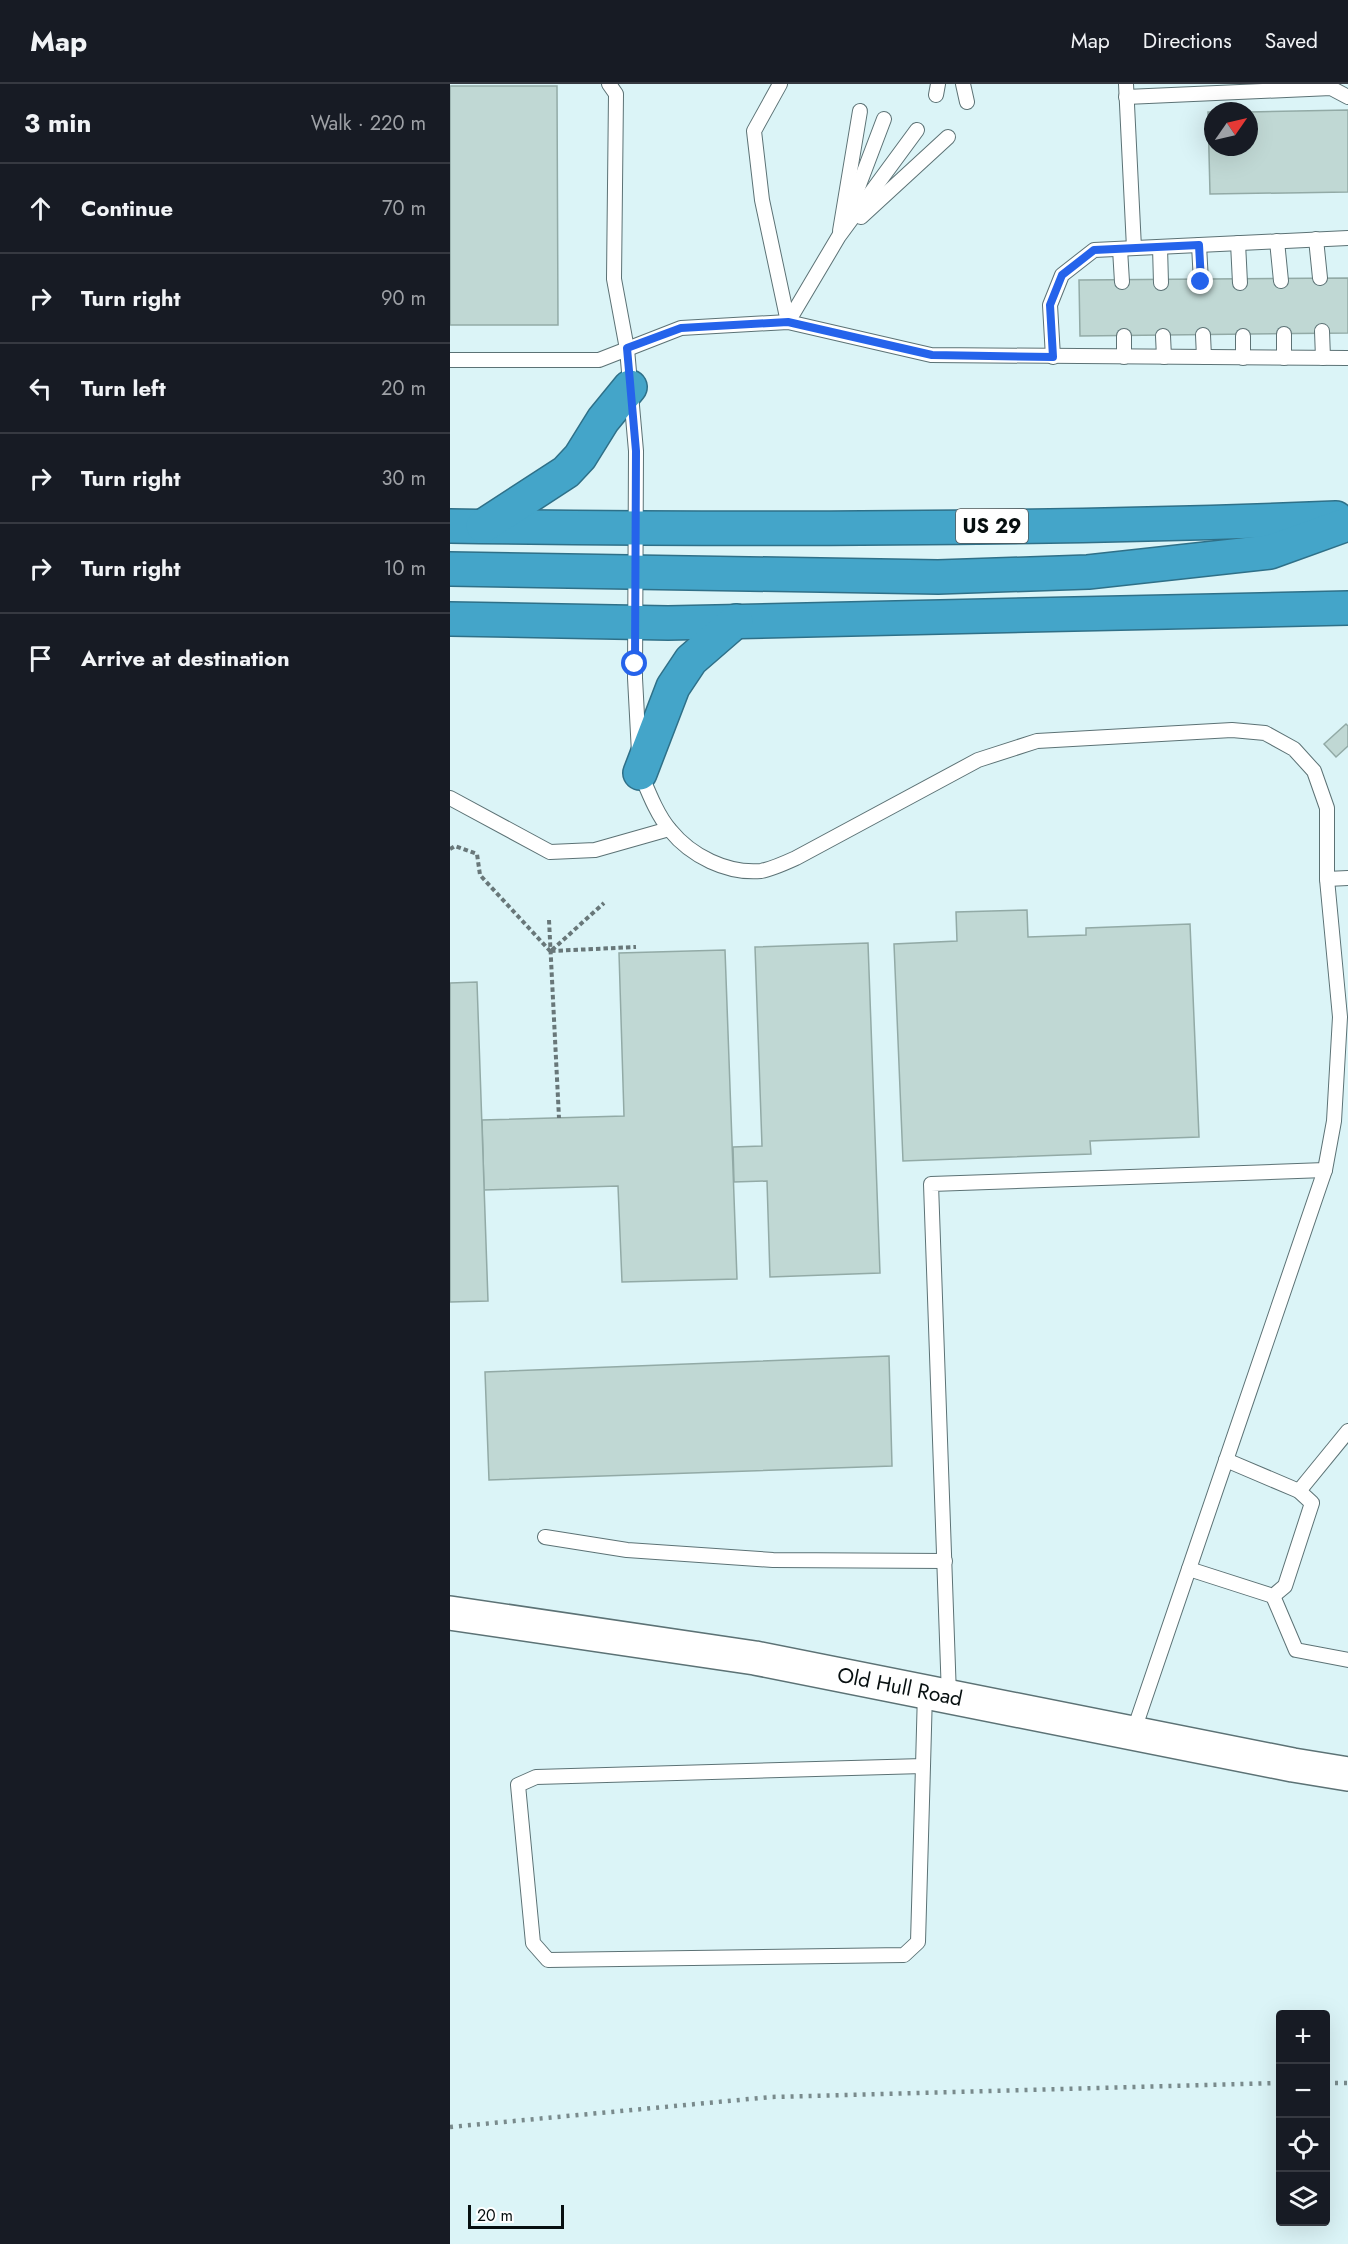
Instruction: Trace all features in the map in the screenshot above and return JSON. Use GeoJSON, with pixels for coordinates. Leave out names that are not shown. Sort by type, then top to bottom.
{"type":"FeatureCollection","features":[{"type":"Feature","properties":{"kind":"highway"},"geometry":{"type":"LineString","coordinates":[[483,526],[566,472],[630,387]]}},
{"type":"Feature","properties":{"kind":"highway","name":"US 29"},"geometry":{"type":"LineString","coordinates":[[450,526],[636,528],[1170,525],[1348,518]]}},
{"type":"Feature","properties":{"kind":"highway"},"geometry":{"type":"LineString","coordinates":[[450,569],[938,577],[1088,572],[1270,552],[1348,524]]}},
{"type":"Feature","properties":{"kind":"highway"},"geometry":{"type":"LineString","coordinates":[[450,619],[736,621],[1348,608]]}},
{"type":"Feature","properties":{"kind":"highway"},"geometry":{"type":"LineString","coordinates":[[640,773],[673,687],[691,660],[736,621]]}},
{"type":"Feature","properties":{"kind":"main road","name":"Old Hull Road"},"geometry":{"type":"LineString","coordinates":[[450,1613],[755,1658],[1348,1774]]}},
{"type":"Feature","properties":{"kind":"lane"},"geometry":{"type":"LineString","coordinates":[[609,84],[616,94],[614,279],[627,348],[636,451],[637,737],[640,773],[669,830],[692,851],[721,866],[744,872],[764,870],[796,858],[978,760],[1037,741],[1232,730],[1265,733],[1294,748],[1314,771],[1327,808],[1327,879],[1340,1017],[1334,1120],[1325,1170],[1133,1733]]}},
{"type":"Feature","properties":{"kind":"lane"},"geometry":{"type":"LineString","coordinates":[[780,84],[754,131],[762,200],[788,322]]}},
{"type":"Feature","properties":{"kind":"lane"},"geometry":{"type":"LineString","coordinates":[[963,84],[967,102]]}},
{"type":"Feature","properties":{"kind":"lane"},"geometry":{"type":"LineString","coordinates":[[1122,282],[1127,249],[1126,90],[1331,88],[1348,97]]}},
{"type":"Feature","properties":{"kind":"lane"},"geometry":{"type":"LineString","coordinates":[[839,236],[860,111]]}},
{"type":"Feature","properties":{"kind":"lane"},"geometry":{"type":"LineString","coordinates":[[839,236],[884,119]]}},
{"type":"Feature","properties":{"kind":"lane"},"geometry":{"type":"LineString","coordinates":[[788,322],[839,236],[917,130]]}},
{"type":"Feature","properties":{"kind":"lane"},"geometry":{"type":"LineString","coordinates":[[839,236],[948,137]]}},
{"type":"Feature","properties":{"kind":"lane"},"geometry":{"type":"LineString","coordinates":[[1053,357],[1050,305],[1062,275],[1094,250],[1348,238]]}},
{"type":"Feature","properties":{"kind":"lane"},"geometry":{"type":"LineString","coordinates":[[1316,239],[1320,278]]}},
{"type":"Feature","properties":{"kind":"lane"},"geometry":{"type":"LineString","coordinates":[[1277,241],[1281,280]]}},
{"type":"Feature","properties":{"kind":"lane"},"geometry":{"type":"LineString","coordinates":[[1238,243],[1240,282]]}},
{"type":"Feature","properties":{"kind":"lane"},"geometry":{"type":"LineString","coordinates":[[1199,245],[1201,282]]}},
{"type":"Feature","properties":{"kind":"lane"},"geometry":{"type":"LineString","coordinates":[[1160,247],[1161,283]]}},
{"type":"Feature","properties":{"kind":"lane"},"geometry":{"type":"LineString","coordinates":[[450,360],[599,360],[681,328],[788,322],[932,355],[1348,358]]}},
{"type":"Feature","properties":{"kind":"lane"},"geometry":{"type":"LineString","coordinates":[[1322,331],[1323,358]]}},
{"type":"Feature","properties":{"kind":"lane"},"geometry":{"type":"LineString","coordinates":[[1284,334],[1284,358]]}},
{"type":"Feature","properties":{"kind":"lane"},"geometry":{"type":"LineString","coordinates":[[1203,335],[1204,357]]}},
{"type":"Feature","properties":{"kind":"lane"},"geometry":{"type":"LineString","coordinates":[[1124,336],[1124,357]]}},
{"type":"Feature","properties":{"kind":"lane"},"geometry":{"type":"LineString","coordinates":[[1163,336],[1164,357]]}},
{"type":"Feature","properties":{"kind":"lane"},"geometry":{"type":"LineString","coordinates":[[1243,336],[1243,358]]}},
{"type":"Feature","properties":{"kind":"lane"},"geometry":{"type":"LineString","coordinates":[[450,798],[550,852],[595,850],[669,830]]}},
{"type":"Feature","properties":{"kind":"lane"},"geometry":{"type":"LineString","coordinates":[[1327,879],[1348,878]]}},
{"type":"Feature","properties":{"kind":"lane"},"geometry":{"type":"LineString","coordinates":[[923,1766],[536,1777],[518,1785],[533,1943],[548,1960],[904,1955],[918,1942],[923,1766],[937,1694],[945,1561],[931,1184],[1325,1170]]}},
{"type":"Feature","properties":{"kind":"lane"},"geometry":{"type":"LineString","coordinates":[[1299,1491],[1348,1431]]}},
{"type":"Feature","properties":{"kind":"lane"},"geometry":{"type":"LineString","coordinates":[[1226,1460],[1299,1491],[1312,1503],[1285,1586],[1273,1596]]}},
{"type":"Feature","properties":{"kind":"lane"},"geometry":{"type":"LineString","coordinates":[[545,1537],[627,1550],[773,1560],[945,1561]]}},
{"type":"Feature","properties":{"kind":"lane"},"geometry":{"type":"LineString","coordinates":[[1189,1569],[1273,1596],[1296,1650],[1348,1660]]}},
{"type":"Feature","properties":{"kind":"path"},"geometry":{"type":"LineString","coordinates":[[450,849],[455,846],[477,854],[480,874],[551,951]]}},
{"type":"Feature","properties":{"kind":"path"},"geometry":{"type":"LineString","coordinates":[[551,951],[604,903]]}},
{"type":"Feature","properties":{"kind":"path"},"geometry":{"type":"LineString","coordinates":[[549,920],[559,1118]]}},
{"type":"Feature","properties":{"kind":"path"},"geometry":{"type":"LineString","coordinates":[[551,951],[636,947]]}},
{"type":"Feature","properties":{"kind":"building"},"geometry":{"type":"Polygon","coordinates":[[[450,86],[557,86],[558,325],[450,325],[450,86]]]}},
{"type":"Feature","properties":{"kind":"building"},"geometry":{"type":"Polygon","coordinates":[[[1348,110],[1348,192],[1210,194],[1209,156],[1258,156],[1258,112],[1348,110]]]}},
{"type":"Feature","properties":{"kind":"building"},"geometry":{"type":"Polygon","coordinates":[[[1348,278],[1348,333],[1080,336],[1079,280],[1348,278]]]}},
{"type":"Feature","properties":{"kind":"building"},"geometry":{"type":"Polygon","coordinates":[[[1346,724],[1348,726],[1348,746],[1336,757],[1324,744],[1346,724]]]}},
{"type":"Feature","properties":{"kind":"building"},"geometry":{"type":"Polygon","coordinates":[[[1027,910],[1028,937],[1086,935],[1086,928],[1190,924],[1199,1137],[1090,1141],[1091,1154],[903,1161],[894,944],[957,941],[956,912],[1027,910]]]}},
{"type":"Feature","properties":{"kind":"building"},"geometry":{"type":"Polygon","coordinates":[[[868,943],[880,1273],[770,1277],[767,1181],[734,1182],[733,1147],[762,1146],[755,947],[868,943]]]}},
{"type":"Feature","properties":{"kind":"building"},"geometry":{"type":"Polygon","coordinates":[[[725,950],[737,1279],[622,1282],[618,1186],[484,1190],[482,1120],[624,1116],[619,953],[725,950]]]}},
{"type":"Feature","properties":{"kind":"building"},"geometry":{"type":"Polygon","coordinates":[[[477,982],[488,1301],[450,1302],[450,983],[477,982]]]}},
{"type":"Feature","properties":{"kind":"building"},"geometry":{"type":"Polygon","coordinates":[[[889,1356],[892,1466],[489,1480],[485,1372],[889,1356]]]}},
{"type":"Feature","properties":{"kind":"railway"},"geometry":{"type":"LineString","coordinates":[[450,2127],[771,2097],[1276,2083]]}},
{"type":"Feature","properties":{"kind":"railway"},"geometry":{"type":"LineString","coordinates":[[1330,2083],[1348,2083]]}},
{"type":"Feature","properties":{"kind":"route"},"geometry":{"type":"LineString","coordinates":[[635,664],[636,451],[627,348],[681,328],[788,322],[932,355],[1053,357],[1050,305],[1062,275],[1094,250],[1199,245],[1201,282]]}}]}
